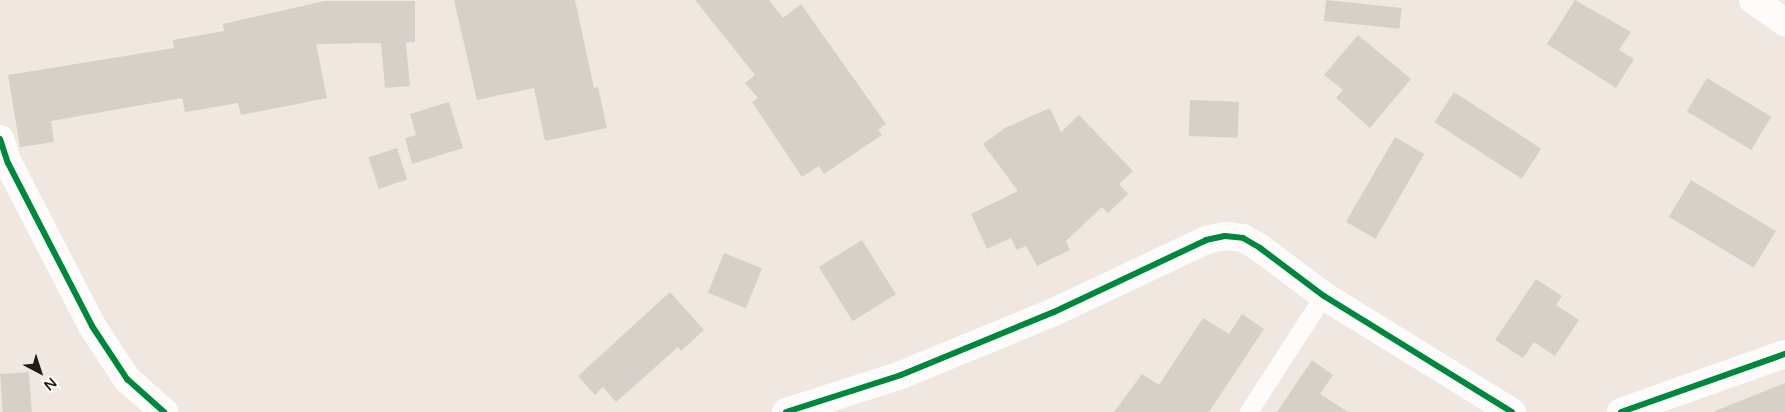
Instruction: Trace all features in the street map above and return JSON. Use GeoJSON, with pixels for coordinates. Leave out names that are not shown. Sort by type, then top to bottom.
{"type":"FeatureCollection","features":[{"type":"Feature","properties":{"kind":"street"},"geometry":{"type":"LineString","coordinates":[[1753,0],[1785,22]]}},
{"type":"Feature","properties":{"kind":"street"},"geometry":{"type":"LineString","coordinates":[[0,139],[8,164],[92,326],[127,379],[164,412]]}},
{"type":"Feature","properties":{"kind":"street"},"geometry":{"type":"LineString","coordinates":[[786,412],[901,375],[1054,312],[1206,240],[1225,236],[1243,238],[1324,296],[1512,412]]}},
{"type":"Feature","properties":{"kind":"street"},"geometry":{"type":"LineString","coordinates":[[1620,412],[1785,354]]}},
{"type":"Feature","properties":{"kind":"lane"},"geometry":{"type":"LineString","coordinates":[[1249,412],[1324,296]]}},
{"type":"Feature","properties":{"kind":"building"},"geometry":{"type":"Polygon","coordinates":[[[454,0],[575,0],[594,88],[598,87],[607,128],[545,141],[534,88],[477,100],[454,0]]]}},
{"type":"Feature","properties":{"kind":"building"},"geometry":{"type":"Polygon","coordinates":[[[695,0],[769,0],[783,18],[801,4],[886,124],[878,130],[882,135],[824,174],[819,166],[802,177],[752,102],[758,98],[745,83],[755,75],[695,0]]]}},
{"type":"Feature","properties":{"kind":"building"},"geometry":{"type":"Polygon","coordinates":[[[1326,0],[1402,8],[1399,29],[1324,21],[1326,0]]]}},
{"type":"Feature","properties":{"kind":"building"},"geometry":{"type":"Polygon","coordinates":[[[1575,0],[1631,32],[1619,50],[1634,59],[1616,88],[1547,44],[1575,0]]]}},
{"type":"Feature","properties":{"kind":"building"},"geometry":{"type":"Polygon","coordinates":[[[324,1],[415,1],[415,42],[406,43],[410,86],[385,88],[381,43],[316,44],[327,98],[241,115],[238,103],[185,112],[182,98],[51,121],[54,142],[20,147],[8,75],[174,48],[173,40],[224,31],[223,24],[324,1]]]}},
{"type":"Feature","properties":{"kind":"building"},"geometry":{"type":"Polygon","coordinates":[[[1358,35],[1411,79],[1370,128],[1336,98],[1343,90],[1324,75],[1358,35]]]}},
{"type":"Feature","properties":{"kind":"building"},"geometry":{"type":"Polygon","coordinates":[[[1707,78],[1771,117],[1751,150],[1687,111],[1707,78]]]}},
{"type":"Feature","properties":{"kind":"building"},"geometry":{"type":"Polygon","coordinates":[[[1454,92],[1541,149],[1522,179],[1434,122],[1454,92]]]}},
{"type":"Feature","properties":{"kind":"building"},"geometry":{"type":"Polygon","coordinates":[[[1190,100],[1239,102],[1238,138],[1189,136],[1190,100]]]}},
{"type":"Feature","properties":{"kind":"building"},"geometry":{"type":"Polygon","coordinates":[[[449,102],[463,148],[412,164],[405,138],[416,135],[410,114],[449,102]]]}},
{"type":"Feature","properties":{"kind":"building"},"geometry":{"type":"Polygon","coordinates":[[[1050,108],[1061,132],[1079,115],[1133,171],[1119,184],[1128,194],[1108,213],[1102,207],[1066,241],[1070,250],[1037,266],[1026,246],[1017,250],[1011,238],[987,249],[971,214],[1018,191],[983,144],[1005,128],[1050,108]]]}},
{"type":"Feature","properties":{"kind":"building"},"geometry":{"type":"Polygon","coordinates":[[[1395,137],[1424,154],[1375,239],[1346,222],[1395,137]]]}},
{"type":"Feature","properties":{"kind":"building"},"geometry":{"type":"Polygon","coordinates":[[[397,148],[407,179],[379,189],[368,157],[397,148]]]}},
{"type":"Feature","properties":{"kind":"building"},"geometry":{"type":"Polygon","coordinates":[[[1691,180],[1776,231],[1754,268],[1669,217],[1691,180]]]}},
{"type":"Feature","properties":{"kind":"building"},"geometry":{"type":"Polygon","coordinates":[[[862,240],[896,294],[853,321],[819,267],[862,240]]]}},
{"type":"Feature","properties":{"kind":"building"},"geometry":{"type":"Polygon","coordinates":[[[724,253],[762,268],[746,308],[708,293],[724,253]]]}},
{"type":"Feature","properties":{"kind":"building"},"geometry":{"type":"Polygon","coordinates":[[[1536,279],[1562,296],[1556,305],[1579,320],[1555,356],[1534,342],[1523,358],[1495,340],[1536,279]]]}},
{"type":"Feature","properties":{"kind":"building"},"geometry":{"type":"Polygon","coordinates":[[[670,292],[704,330],[681,351],[678,347],[616,402],[603,387],[595,395],[578,376],[670,292]]]}},
{"type":"Feature","properties":{"kind":"building"},"geometry":{"type":"Polygon","coordinates":[[[1242,314],[1264,329],[1209,412],[1114,412],[1142,374],[1159,385],[1203,318],[1229,334],[1242,314]]]}},
{"type":"Feature","properties":{"kind":"building"},"geometry":{"type":"Polygon","coordinates":[[[1312,360],[1333,375],[1320,394],[1348,412],[1277,412],[1312,360]]]}},
{"type":"Feature","properties":{"kind":"building"},"geometry":{"type":"Polygon","coordinates":[[[29,372],[32,412],[3,412],[0,374],[29,372]]]}},
{"type":"Feature","properties":{"kind":"building"},"geometry":{"type":"Polygon","coordinates":[[[1785,383],[1785,412],[1715,411],[1785,383]]]}},
{"type":"Feature","properties":{"kind":"cycle path"},"geometry":{"type":"LineString","coordinates":[[0,139],[8,163],[92,326],[127,379],[164,412]]}},
{"type":"Feature","properties":{"kind":"cycle path"},"geometry":{"type":"LineString","coordinates":[[786,412],[901,375],[1054,312],[1206,240],[1225,236],[1243,238],[1260,248],[1324,296],[1512,412]]}},
{"type":"Feature","properties":{"kind":"cycle path"},"geometry":{"type":"LineString","coordinates":[[1621,412],[1785,354]]}}]}
